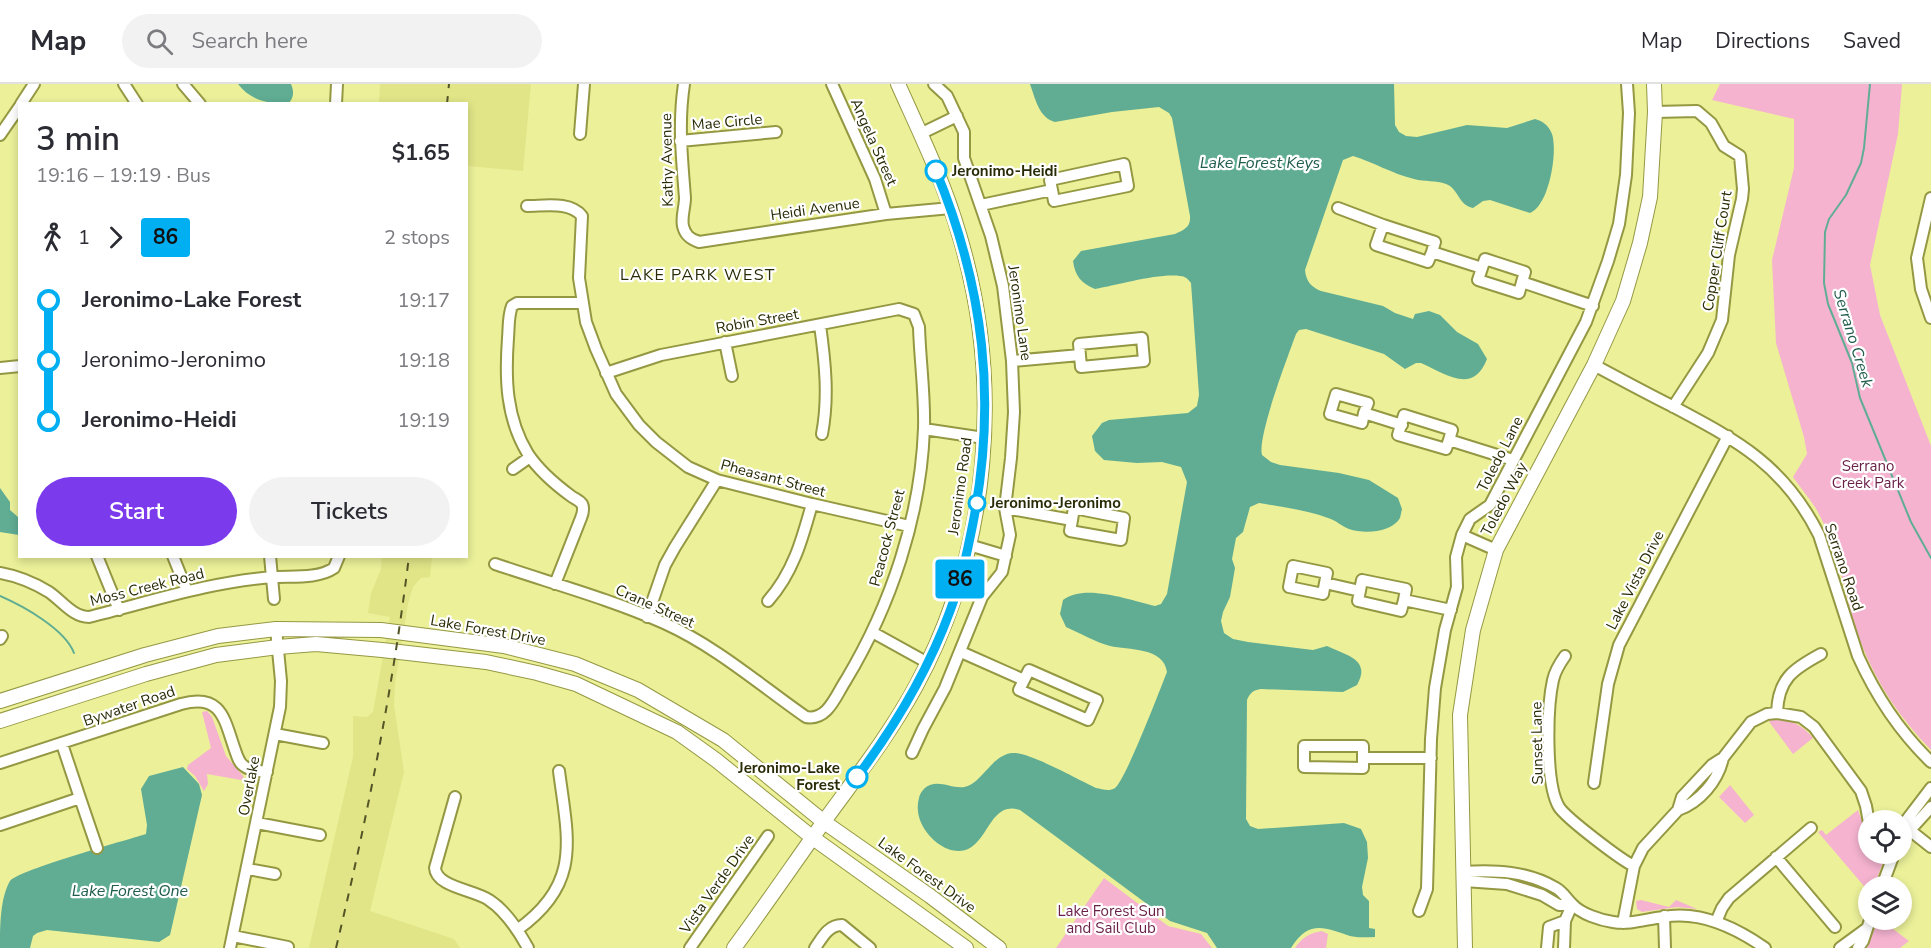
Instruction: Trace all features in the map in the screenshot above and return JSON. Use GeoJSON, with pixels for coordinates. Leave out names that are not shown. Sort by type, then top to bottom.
{"type":"FeatureCollection","features":[{"type":"Feature","properties":{"kind":"main road","name":"Jeronimo Road"},"geometry":{"type":"LineString","coordinates":[[734,948],[880,746],[928,663],[951,608],[969,545],[982,471],[984,438],[985,387],[978,316],[969,269],[951,208],[898,84]]}},
{"type":"Feature","properties":{"kind":"main road","name":"Toledo Way"},"geometry":{"type":"LineString","coordinates":[[1465,948],[1460,715],[1473,630],[1496,550],[1594,365],[1623,301],[1640,243],[1650,197],[1655,112],[1654,84]]}},
{"type":"Feature","properties":{"kind":"main road","name":"Lake Forest Drive"},"geometry":{"type":"LineString","coordinates":[[0,701],[197,641],[276,629],[381,630],[504,646],[575,663],[638,690],[723,740],[824,822],[930,896],[999,948]]}},
{"type":"Feature","properties":{"kind":"main road"},"geometry":{"type":"LineString","coordinates":[[0,721],[146,674],[216,655],[278,647],[316,644],[486,662],[576,684],[677,732],[716,760],[813,838],[966,948]]}},
{"type":"Feature","properties":{"kind":"street"},"geometry":{"type":"LineString","coordinates":[[22,102],[34,84]]}},
{"type":"Feature","properties":{"kind":"street"},"geometry":{"type":"LineString","coordinates":[[124,84],[136,102]]}},
{"type":"Feature","properties":{"kind":"street"},"geometry":{"type":"LineString","coordinates":[[183,84],[198,102]]}},
{"type":"Feature","properties":{"kind":"street"},"geometry":{"type":"LineString","coordinates":[[336,102],[337,84]]}},
{"type":"Feature","properties":{"kind":"street"},"geometry":{"type":"LineString","coordinates":[[580,134],[584,84]]}},
{"type":"Feature","properties":{"kind":"street","name":"Kathy Avenue"},"geometry":{"type":"LineString","coordinates":[[684,84],[680,141],[685,202],[683,219],[687,235]]}},
{"type":"Feature","properties":{"kind":"street","name":"Angela Street"},"geometry":{"type":"LineString","coordinates":[[832,84],[875,179],[886,214]]}},
{"type":"Feature","properties":{"kind":"street","name":"Jeronimo Lane"},"geometry":{"type":"LineString","coordinates":[[912,753],[961,652],[982,597],[999,577],[1010,535],[1005,508],[1013,424],[1012,361],[998,261],[964,158],[964,132],[947,96],[934,84]]}},
{"type":"Feature","properties":{"kind":"street","name":"Toledo Lane"},"geometry":{"type":"LineString","coordinates":[[1419,911],[1427,889],[1435,688],[1445,630],[1457,587],[1456,557],[1462,535],[1470,519],[1490,505],[1593,306],[1619,224],[1623,199],[1628,140],[1627,84]]}},
{"type":"Feature","properties":{"kind":"street"},"geometry":{"type":"LineString","coordinates":[[0,135],[18,108]]}},
{"type":"Feature","properties":{"kind":"street","name":"Copper Cliff Court"},"geometry":{"type":"LineString","coordinates":[[1655,112],[1694,110],[1706,117],[1724,147],[1740,156],[1743,189],[1729,255],[1719,331],[1673,407]]}},
{"type":"Feature","properties":{"kind":"street"},"geometry":{"type":"LineString","coordinates":[[920,134],[957,116]]}},
{"type":"Feature","properties":{"kind":"street","name":"Mae Circle"},"geometry":{"type":"LineString","coordinates":[[680,141],[777,132]]}},
{"type":"Feature","properties":{"kind":"street"},"geometry":{"type":"LineString","coordinates":[[1124,164],[1128,186],[1054,201],[1052,190],[1050,180],[1124,164]]}},
{"type":"Feature","properties":{"kind":"street"},"geometry":{"type":"LineString","coordinates":[[981,205],[1052,190]]}},
{"type":"Feature","properties":{"kind":"street"},"geometry":{"type":"LineString","coordinates":[[1931,198],[1917,258],[1921,289],[1931,318]]}},
{"type":"Feature","properties":{"kind":"street","name":"Pheasant Street"},"geometry":{"type":"LineString","coordinates":[[527,206],[568,206],[577,209],[582,216],[579,278],[586,322],[606,374],[629,412],[656,442],[688,467],[717,480],[909,526]]}},
{"type":"Feature","properties":{"kind":"street","name":"Heidi Avenue"},"geometry":{"type":"LineString","coordinates":[[687,235],[699,242],[886,214],[951,208]]}},
{"type":"Feature","properties":{"kind":"street"},"geometry":{"type":"LineString","coordinates":[[1338,208],[1435,242],[1428,262],[1376,245],[1383,225]]}},
{"type":"Feature","properties":{"kind":"street"},"geometry":{"type":"LineString","coordinates":[[1918,250],[1931,251]]}},
{"type":"Feature","properties":{"kind":"street"},"geometry":{"type":"LineString","coordinates":[[1432,252],[1482,268]]}},
{"type":"Feature","properties":{"kind":"street"},"geometry":{"type":"LineString","coordinates":[[1485,260],[1525,272],[1522,282],[1518,293],[1478,280],[1485,260]]}},
{"type":"Feature","properties":{"kind":"street"},"geometry":{"type":"LineString","coordinates":[[1522,282],[1593,306]]}},
{"type":"Feature","properties":{"kind":"street"},"geometry":{"type":"LineString","coordinates":[[555,584],[581,518],[583,507],[530,457],[514,424],[507,390],[509,318],[512,306],[522,302],[582,303]]}},
{"type":"Feature","properties":{"kind":"street","name":"Robin Street"},"geometry":{"type":"LineString","coordinates":[[606,374],[645,359],[725,342],[900,309],[914,314]]}},
{"type":"Feature","properties":{"kind":"street","name":"Peacock Street"},"geometry":{"type":"LineString","coordinates":[[820,716],[831,704],[872,632],[897,567],[909,526],[916,493],[924,429],[919,327],[914,314]]}},
{"type":"Feature","properties":{"kind":"street"},"geometry":{"type":"LineString","coordinates":[[820,325],[826,392],[826,412],[822,434]]}},
{"type":"Feature","properties":{"kind":"street"},"geometry":{"type":"LineString","coordinates":[[1142,338],[1144,361],[1081,366],[1080,355],[1079,344],[1142,338]]}},
{"type":"Feature","properties":{"kind":"street"},"geometry":{"type":"LineString","coordinates":[[725,342],[732,376]]}},
{"type":"Feature","properties":{"kind":"street"},"geometry":{"type":"LineString","coordinates":[[1012,361],[1080,355]]}},
{"type":"Feature","properties":{"kind":"street","name":"Serrano Road"},"geometry":{"type":"LineString","coordinates":[[1594,365],[1728,436],[1778,476],[1811,519],[1825,551],[1865,673],[1904,733],[1931,762]]}},
{"type":"Feature","properties":{"kind":"street"},"geometry":{"type":"LineString","coordinates":[[0,368],[18,366]]}},
{"type":"Feature","properties":{"kind":"street"},"geometry":{"type":"LineString","coordinates":[[1364,413],[1402,425]]}},
{"type":"Feature","properties":{"kind":"street"},"geometry":{"type":"LineString","coordinates":[[1404,415],[1452,430],[1449,440],[1446,449],[1398,435],[1404,415]]}},
{"type":"Feature","properties":{"kind":"street"},"geometry":{"type":"LineString","coordinates":[[924,429],[984,438]]}},
{"type":"Feature","properties":{"kind":"street","name":"Lake Vista Drive"},"geometry":{"type":"LineString","coordinates":[[1594,783],[1608,684],[1619,645],[1728,436]]}},
{"type":"Feature","properties":{"kind":"street"},"geometry":{"type":"LineString","coordinates":[[1449,440],[1513,460]]}},
{"type":"Feature","properties":{"kind":"street"},"geometry":{"type":"LineString","coordinates":[[513,469],[530,457]]}},
{"type":"Feature","properties":{"kind":"street"},"geometry":{"type":"LineString","coordinates":[[647,616],[665,565],[717,480]]}},
{"type":"Feature","properties":{"kind":"street"},"geometry":{"type":"LineString","coordinates":[[768,601],[790,570],[802,540],[812,504]]}},
{"type":"Feature","properties":{"kind":"street"},"geometry":{"type":"LineString","coordinates":[[1005,508],[1072,520]]}},
{"type":"Feature","properties":{"kind":"street"},"geometry":{"type":"LineString","coordinates":[[1074,508],[1124,518],[1121,540],[1070,531],[1072,520],[1074,508]]}},
{"type":"Feature","properties":{"kind":"street"},"geometry":{"type":"LineString","coordinates":[[1462,535],[1496,550]]}},
{"type":"Feature","properties":{"kind":"street"},"geometry":{"type":"LineString","coordinates":[[969,545],[1006,556]]}},
{"type":"Feature","properties":{"kind":"street"},"geometry":{"type":"LineString","coordinates":[[98,558],[119,610]]}},
{"type":"Feature","properties":{"kind":"street"},"geometry":{"type":"LineString","coordinates":[[174,558],[187,591]]}},
{"type":"Feature","properties":{"kind":"street"},"geometry":{"type":"LineString","coordinates":[[270,558],[274,599]]}},
{"type":"Feature","properties":{"kind":"street","name":"Moss Creek Road"},"geometry":{"type":"LineString","coordinates":[[0,573],[32,582],[84,617],[187,591],[272,577],[328,572],[334,568],[338,558]]}},
{"type":"Feature","properties":{"kind":"street","name":"Crane Street"},"geometry":{"type":"LineString","coordinates":[[495,564],[603,599],[665,624],[734,663],[806,717],[820,716]]}},
{"type":"Feature","properties":{"kind":"street"},"geometry":{"type":"LineString","coordinates":[[1362,580],[1406,589],[1404,600],[1401,610],[1358,601],[1362,580]]}},
{"type":"Feature","properties":{"kind":"street"},"geometry":{"type":"LineString","coordinates":[[1325,583],[1360,591]]}},
{"type":"Feature","properties":{"kind":"street"},"geometry":{"type":"LineString","coordinates":[[1404,600],[1451,610]]}},
{"type":"Feature","properties":{"kind":"street","name":"Overlake"},"geometry":{"type":"LineString","coordinates":[[230,948],[248,869],[281,696],[276,629]]}},
{"type":"Feature","properties":{"kind":"street"},"geometry":{"type":"LineString","coordinates":[[872,632],[928,663]]}},
{"type":"Feature","properties":{"kind":"street"},"geometry":{"type":"LineString","coordinates":[[961,652],[1024,680]]}},
{"type":"Feature","properties":{"kind":"street"},"geometry":{"type":"LineString","coordinates":[[1777,713],[1779,692],[1786,679],[1808,661],[1821,654]]}},
{"type":"Feature","properties":{"kind":"street","name":"Sunset Lane"},"geometry":{"type":"LineString","coordinates":[[1565,656],[1554,677],[1550,698],[1549,740],[1554,794],[1560,809],[1568,817],[1622,860],[1634,866]]}},
{"type":"Feature","properties":{"kind":"street"},"geometry":{"type":"LineString","coordinates":[[1029,670],[1096,700],[1088,720],[1019,690],[1024,680],[1029,670]]}},
{"type":"Feature","properties":{"kind":"street","name":"Bywater Road"},"geometry":{"type":"LineString","coordinates":[[0,764],[181,704],[201,701],[212,704],[221,712],[240,763],[250,769],[267,772]]}},
{"type":"Feature","properties":{"kind":"street"},"geometry":{"type":"LineString","coordinates":[[1623,923],[1634,866],[1643,848],[1678,810],[1691,806],[1716,779],[1723,758],[1751,722],[1767,714],[1777,713],[1801,717],[1814,727],[1861,791],[1867,810]]}},
{"type":"Feature","properties":{"kind":"street"},"geometry":{"type":"LineString","coordinates":[[274,734],[323,743]]}},
{"type":"Feature","properties":{"kind":"street"},"geometry":{"type":"LineString","coordinates":[[62,744],[97,848]]}},
{"type":"Feature","properties":{"kind":"street"},"geometry":{"type":"LineString","coordinates":[[1304,746],[1363,746],[1363,758],[1363,768],[1304,767],[1304,746]]}},
{"type":"Feature","properties":{"kind":"street"},"geometry":{"type":"LineString","coordinates":[[1363,758],[1431,758]]}},
{"type":"Feature","properties":{"kind":"street"},"geometry":{"type":"LineString","coordinates":[[517,930],[548,903],[563,873],[567,839],[559,771]]}},
{"type":"Feature","properties":{"kind":"street"},"geometry":{"type":"LineString","coordinates":[[1912,818],[1931,788]]}},
{"type":"Feature","properties":{"kind":"street"},"geometry":{"type":"LineString","coordinates":[[454,797],[435,874],[446,883],[489,900],[509,918],[528,948]]}},
{"type":"Feature","properties":{"kind":"street"},"geometry":{"type":"LineString","coordinates":[[0,825],[80,798]]}},
{"type":"Feature","properties":{"kind":"street"},"geometry":{"type":"LineString","coordinates":[[1912,823],[1931,807]]}},
{"type":"Feature","properties":{"kind":"street"},"geometry":{"type":"LineString","coordinates":[[257,823],[320,836]]}},
{"type":"Feature","properties":{"kind":"street"},"geometry":{"type":"LineString","coordinates":[[1716,922],[1729,898],[1811,828]]}},
{"type":"Feature","properties":{"kind":"street"},"geometry":{"type":"LineString","coordinates":[[1912,835],[1931,847]]}},
{"type":"Feature","properties":{"kind":"street","name":"Vista Verde Drive"},"geometry":{"type":"LineString","coordinates":[[690,948],[768,836]]}},
{"type":"Feature","properties":{"kind":"street"},"geometry":{"type":"LineString","coordinates":[[1776,857],[1835,927]]}},
{"type":"Feature","properties":{"kind":"street"},"geometry":{"type":"LineString","coordinates":[[248,869],[275,874]]}},
{"type":"Feature","properties":{"kind":"street"},"geometry":{"type":"LineString","coordinates":[[1463,876],[1492,870],[1526,876],[1556,888],[1566,895],[1572,905],[1604,920],[1623,923],[1664,916],[1692,916],[1732,927],[1764,948]]}},
{"type":"Feature","properties":{"kind":"street"},"geometry":{"type":"LineString","coordinates":[[1564,948],[1565,921],[1572,905]]}},
{"type":"Feature","properties":{"kind":"street"},"geometry":{"type":"LineString","coordinates":[[1664,916],[1665,948]]}},
{"type":"Feature","properties":{"kind":"street"},"geometry":{"type":"LineString","coordinates":[[1547,948],[1549,927],[1565,921]]}},
{"type":"Feature","properties":{"kind":"street"},"geometry":{"type":"LineString","coordinates":[[815,948],[828,929],[836,925],[842,925],[870,948]]}},
{"type":"Feature","properties":{"kind":"street"},"geometry":{"type":"LineString","coordinates":[[1840,948],[1861,930]]}},
{"type":"Feature","properties":{"kind":"street"},"geometry":{"type":"LineString","coordinates":[[1858,948],[1866,930]]}},
{"type":"Feature","properties":{"kind":"street"},"geometry":{"type":"LineString","coordinates":[[233,936],[288,947]]}},
{"type":"Feature","properties":{"kind":"shaded area"},"geometry":{"type":"Polygon","coordinates":[[[380,84],[531,84],[523,171],[468,166],[468,102],[379,102],[380,84]]]}},
{"type":"Feature","properties":{"kind":"shaded area"},"geometry":{"type":"Polygon","coordinates":[[[382,558],[432,558],[430,577],[421,578],[413,587],[408,604],[395,683],[394,705],[404,772],[370,911],[454,939],[460,948],[309,948],[353,757],[353,716],[367,717],[373,712],[390,617],[368,613],[371,593],[381,569],[382,558]]]}},
{"type":"Feature","properties":{"kind":"green space","name":"Serrano Creek Park"},"geometry":{"type":"Polygon","coordinates":[[[1720,84],[1902,84],[1898,134],[1870,265],[1880,315],[1931,446],[1931,750],[1899,713],[1874,673],[1855,626],[1836,557],[1823,523],[1815,507],[1793,477],[1807,454],[1776,343],[1772,260],[1794,168],[1794,119],[1712,100],[1720,84]]]}},
{"type":"Feature","properties":{"kind":"green space"},"geometry":{"type":"Polygon","coordinates":[[[207,711],[212,717],[226,756],[244,777],[241,780],[207,774],[208,784],[204,791],[195,776],[187,769],[188,765],[211,748],[202,712],[207,711]]]}},
{"type":"Feature","properties":{"kind":"green space"},"geometry":{"type":"Polygon","coordinates":[[[1769,721],[1795,723],[1813,738],[1793,754],[1769,721]]]}},
{"type":"Feature","properties":{"kind":"green space"},"geometry":{"type":"Polygon","coordinates":[[[1730,785],[1754,815],[1745,823],[1719,797],[1730,785]]]}},
{"type":"Feature","properties":{"kind":"green space"},"geometry":{"type":"Polygon","coordinates":[[[1858,810],[1858,864],[1882,864],[1878,876],[1858,876],[1858,879],[1818,832],[1822,830],[1826,835],[1858,810]]]}},
{"type":"Feature","properties":{"kind":"green space","name":"Lake Forest Sun and Sail Club"},"geometry":{"type":"Polygon","coordinates":[[[1104,878],[1168,926],[1201,934],[1212,948],[1056,948],[1104,878]]]}},
{"type":"Feature","properties":{"kind":"green space"},"geometry":{"type":"Polygon","coordinates":[[[1641,900],[1669,907],[1676,900],[1697,909],[1677,907],[1642,912],[1637,909],[1636,901],[1641,900]]]}},
{"type":"Feature","properties":{"kind":"green space"},"geometry":{"type":"Polygon","coordinates":[[[1874,930],[1894,930],[1909,941],[1900,948],[1867,948],[1874,930]]]}},
{"type":"Feature","properties":{"kind":"green space"},"geometry":{"type":"Polygon","coordinates":[[[1322,931],[1328,934],[1326,948],[1295,948],[1306,936],[1322,931]]]}},
{"type":"Feature","properties":{"kind":"water"},"geometry":{"type":"Polygon","coordinates":[[[238,84],[291,84],[293,96],[290,102],[268,102],[255,98],[238,84]]]}},
{"type":"Feature","properties":{"kind":"water","name":"Lake Forest Keys"},"geometry":{"type":"Polygon","coordinates":[[[1030,84],[1394,84],[1395,125],[1399,132],[1406,136],[1417,137],[1467,125],[1507,128],[1535,119],[1545,124],[1552,134],[1553,165],[1547,190],[1537,208],[1530,213],[1490,200],[1483,201],[1473,208],[1464,204],[1454,189],[1446,184],[1406,177],[1353,156],[1343,160],[1305,270],[1310,283],[1321,291],[1383,306],[1413,319],[1415,314],[1429,311],[1440,315],[1457,332],[1478,344],[1487,359],[1481,370],[1474,376],[1458,379],[1421,363],[1405,369],[1384,354],[1306,329],[1299,330],[1268,415],[1262,455],[1280,465],[1339,473],[1369,480],[1398,498],[1402,509],[1400,518],[1390,527],[1362,532],[1349,529],[1331,519],[1312,513],[1259,503],[1250,507],[1243,532],[1236,538],[1232,559],[1235,568],[1230,597],[1221,621],[1224,633],[1233,639],[1248,642],[1313,650],[1327,646],[1354,659],[1361,669],[1357,685],[1343,692],[1261,689],[1251,694],[1247,700],[1246,819],[1250,826],[1258,829],[1344,823],[1361,829],[1367,842],[1368,858],[1362,887],[1363,895],[1369,901],[1369,928],[1375,929],[1375,937],[1353,937],[1318,928],[1304,933],[1291,948],[1217,948],[1207,933],[1170,921],[1020,810],[1008,809],[999,813],[979,840],[971,847],[961,851],[948,849],[935,841],[924,828],[918,814],[920,794],[926,787],[940,784],[965,787],[975,781],[1000,757],[1013,753],[1042,762],[1096,788],[1108,790],[1115,788],[1134,753],[1167,672],[1159,658],[1152,654],[1110,646],[1093,640],[1066,627],[1060,614],[1063,600],[1072,595],[1108,594],[1155,606],[1161,604],[1167,594],[1187,482],[1181,467],[1162,462],[1137,463],[1104,460],[1095,451],[1092,436],[1102,423],[1109,420],[1188,413],[1197,406],[1199,395],[1191,283],[1183,277],[1171,276],[1095,289],[1080,278],[1075,271],[1073,261],[1081,251],[1175,234],[1188,225],[1190,216],[1172,118],[1169,113],[1159,107],[1055,122],[1041,112],[1030,84]]]}},
{"type":"Feature","properties":{"kind":"water"},"geometry":{"type":"Polygon","coordinates":[[[0,488],[10,502],[10,510],[18,517],[18,535],[0,532],[0,488]]]}},
{"type":"Feature","properties":{"kind":"water","name":"Lake Forest One"},"geometry":{"type":"Polygon","coordinates":[[[183,767],[199,784],[202,795],[170,935],[159,942],[47,930],[33,936],[30,948],[0,948],[2,904],[10,881],[52,863],[146,834],[147,825],[141,789],[149,776],[183,767]]]}},
{"type":"Feature","properties":{"kind":"waterway","name":"Serrano Creek"},"geometry":{"type":"LineString","coordinates":[[1870,84],[1861,163],[1846,195],[1829,219],[1825,232],[1824,283],[1828,304],[1852,363],[1860,398],[1911,522],[1931,558]]}},
{"type":"Feature","properties":{"kind":"waterway"},"geometry":{"type":"LineString","coordinates":[[0,596],[31,612],[53,627],[62,635],[74,653]]}},
{"type":"Feature","properties":{"kind":"railway"},"geometry":{"type":"LineString","coordinates":[[447,102],[449,84]]}},
{"type":"Feature","properties":{"kind":"railway"},"geometry":{"type":"LineString","coordinates":[[336,948],[378,753],[409,558]]}},
{"type":"Feature","properties":{"kind":"bus line","name":"86"},"geometry":{"type":"LineString","coordinates":[[857,777],[897,720],[928,663],[949,613],[966,559],[982,471],[986,397],[978,316],[959,231],[936,171]]}},
{"type":"Feature","properties":{"kind":"place","name":"Jeronimo-Heidi"},"geometry":{"type":"Point","coordinates":[936,171]}},
{"type":"Feature","properties":{"kind":"place","name":"Jeronimo-Jeronimo"},"geometry":{"type":"Point","coordinates":[977,503]}},
{"type":"Feature","properties":{"kind":"place","name":"Jeronimo-Lake Forest"},"geometry":{"type":"Point","coordinates":[857,777]}},
{"type":"Feature","properties":{"kind":"district","name":"LAKE PARK WEST"},"geometry":{"type":"Point","coordinates":[698,274]}}]}
